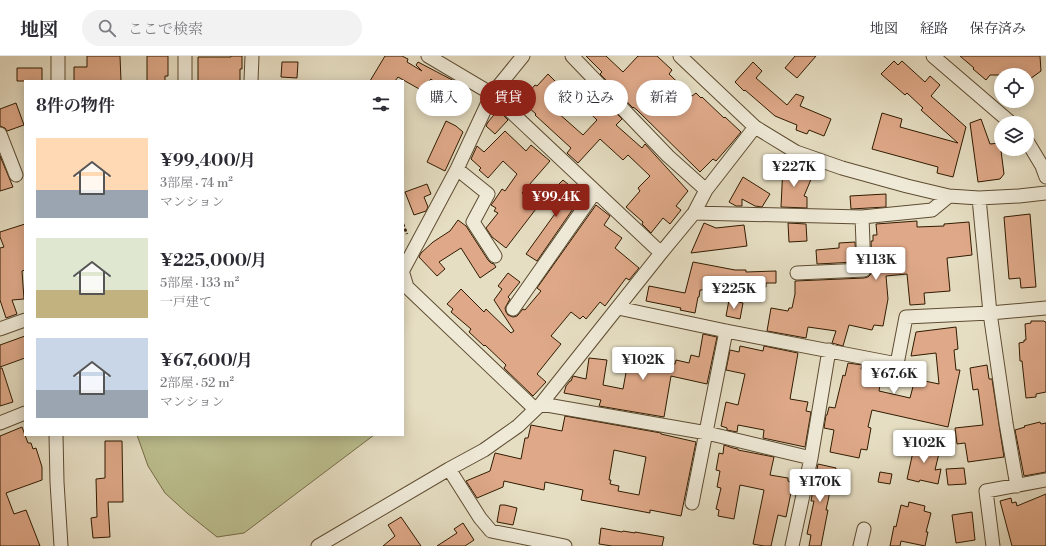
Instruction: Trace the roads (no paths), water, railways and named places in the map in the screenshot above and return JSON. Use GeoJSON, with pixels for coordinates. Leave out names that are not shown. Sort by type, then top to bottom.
{"type":"FeatureCollection","features":[{"type":"Feature","properties":{"kind":"street"},"geometry":{"type":"LineString","coordinates":[[58,56],[58,80]]}},
{"type":"Feature","properties":{"kind":"street"},"geometry":{"type":"LineString","coordinates":[[185,56],[185,80]]}},
{"type":"Feature","properties":{"kind":"street"},"geometry":{"type":"LineString","coordinates":[[251,80],[252,56]]}},
{"type":"Feature","properties":{"kind":"street"},"geometry":{"type":"LineString","coordinates":[[428,56],[480,87]]}},
{"type":"Feature","properties":{"kind":"street"},"geometry":{"type":"LineString","coordinates":[[503,80],[523,56]]}},
{"type":"Feature","properties":{"kind":"street"},"geometry":{"type":"LineString","coordinates":[[572,56],[668,156],[706,190]]}},
{"type":"Feature","properties":{"kind":"street"},"geometry":{"type":"LineString","coordinates":[[680,56],[755,127],[796,152],[842,168],[949,196],[979,198],[1046,193]]}},
{"type":"Feature","properties":{"kind":"street"},"geometry":{"type":"LineString","coordinates":[[933,56],[1003,116]]}},
{"type":"Feature","properties":{"kind":"street"},"geometry":{"type":"LineString","coordinates":[[404,268],[457,168],[482,116]]}},
{"type":"Feature","properties":{"kind":"street"},"geometry":{"type":"LineString","coordinates":[[515,116],[661,253]]}},
{"type":"Feature","properties":{"kind":"street"},"geometry":{"type":"LineString","coordinates":[[318,546],[484,450],[518,426],[538,406],[694,213],[706,190],[755,127]]}},
{"type":"Feature","properties":{"kind":"street"},"geometry":{"type":"LineString","coordinates":[[0,134],[16,175]]}},
{"type":"Feature","properties":{"kind":"street"},"geometry":{"type":"LineString","coordinates":[[1034,152],[1046,177]]}},
{"type":"Feature","properties":{"kind":"street"},"geometry":{"type":"LineString","coordinates":[[457,168],[488,194],[473,222],[496,256]]}},
{"type":"Feature","properties":{"kind":"street"},"geometry":{"type":"LineString","coordinates":[[512,310],[595,192]]}},
{"type":"Feature","properties":{"kind":"street"},"geometry":{"type":"LineString","coordinates":[[694,213],[862,217],[932,210],[949,196]]}},
{"type":"Feature","properties":{"kind":"street"},"geometry":{"type":"LineString","coordinates":[[979,198],[990,313],[1017,486]]}},
{"type":"Feature","properties":{"kind":"street"},"geometry":{"type":"LineString","coordinates":[[797,273],[864,270],[862,217]]}},
{"type":"Feature","properties":{"kind":"street"},"geometry":{"type":"LineString","coordinates":[[404,277],[407,287],[538,406],[707,433],[811,458]]}},
{"type":"Feature","properties":{"kind":"street"},"geometry":{"type":"LineString","coordinates":[[618,308],[726,331],[897,364],[906,317],[990,313],[1046,308]]}},
{"type":"Feature","properties":{"kind":"street"},"geometry":{"type":"LineString","coordinates":[[1,325],[24,320]]}},
{"type":"Feature","properties":{"kind":"street"},"geometry":{"type":"LineString","coordinates":[[692,503],[726,331]]}},
{"type":"Feature","properties":{"kind":"street"},"geometry":{"type":"LineString","coordinates":[[792,546],[811,458],[829,350]]}},
{"type":"Feature","properties":{"kind":"street"},"geometry":{"type":"LineString","coordinates":[[0,423],[24,413]]}},
{"type":"Feature","properties":{"kind":"street"},"geometry":{"type":"LineString","coordinates":[[56,436],[60,546]]}},
{"type":"Feature","properties":{"kind":"street"},"geometry":{"type":"LineString","coordinates":[[449,469],[480,518],[491,531],[566,546]]}},
{"type":"Feature","properties":{"kind":"street"},"geometry":{"type":"LineString","coordinates":[[993,546],[986,492],[1046,480]]}},
{"type":"Feature","properties":{"kind":"street"},"geometry":{"type":"LineString","coordinates":[[860,546],[864,529]]}}]}
